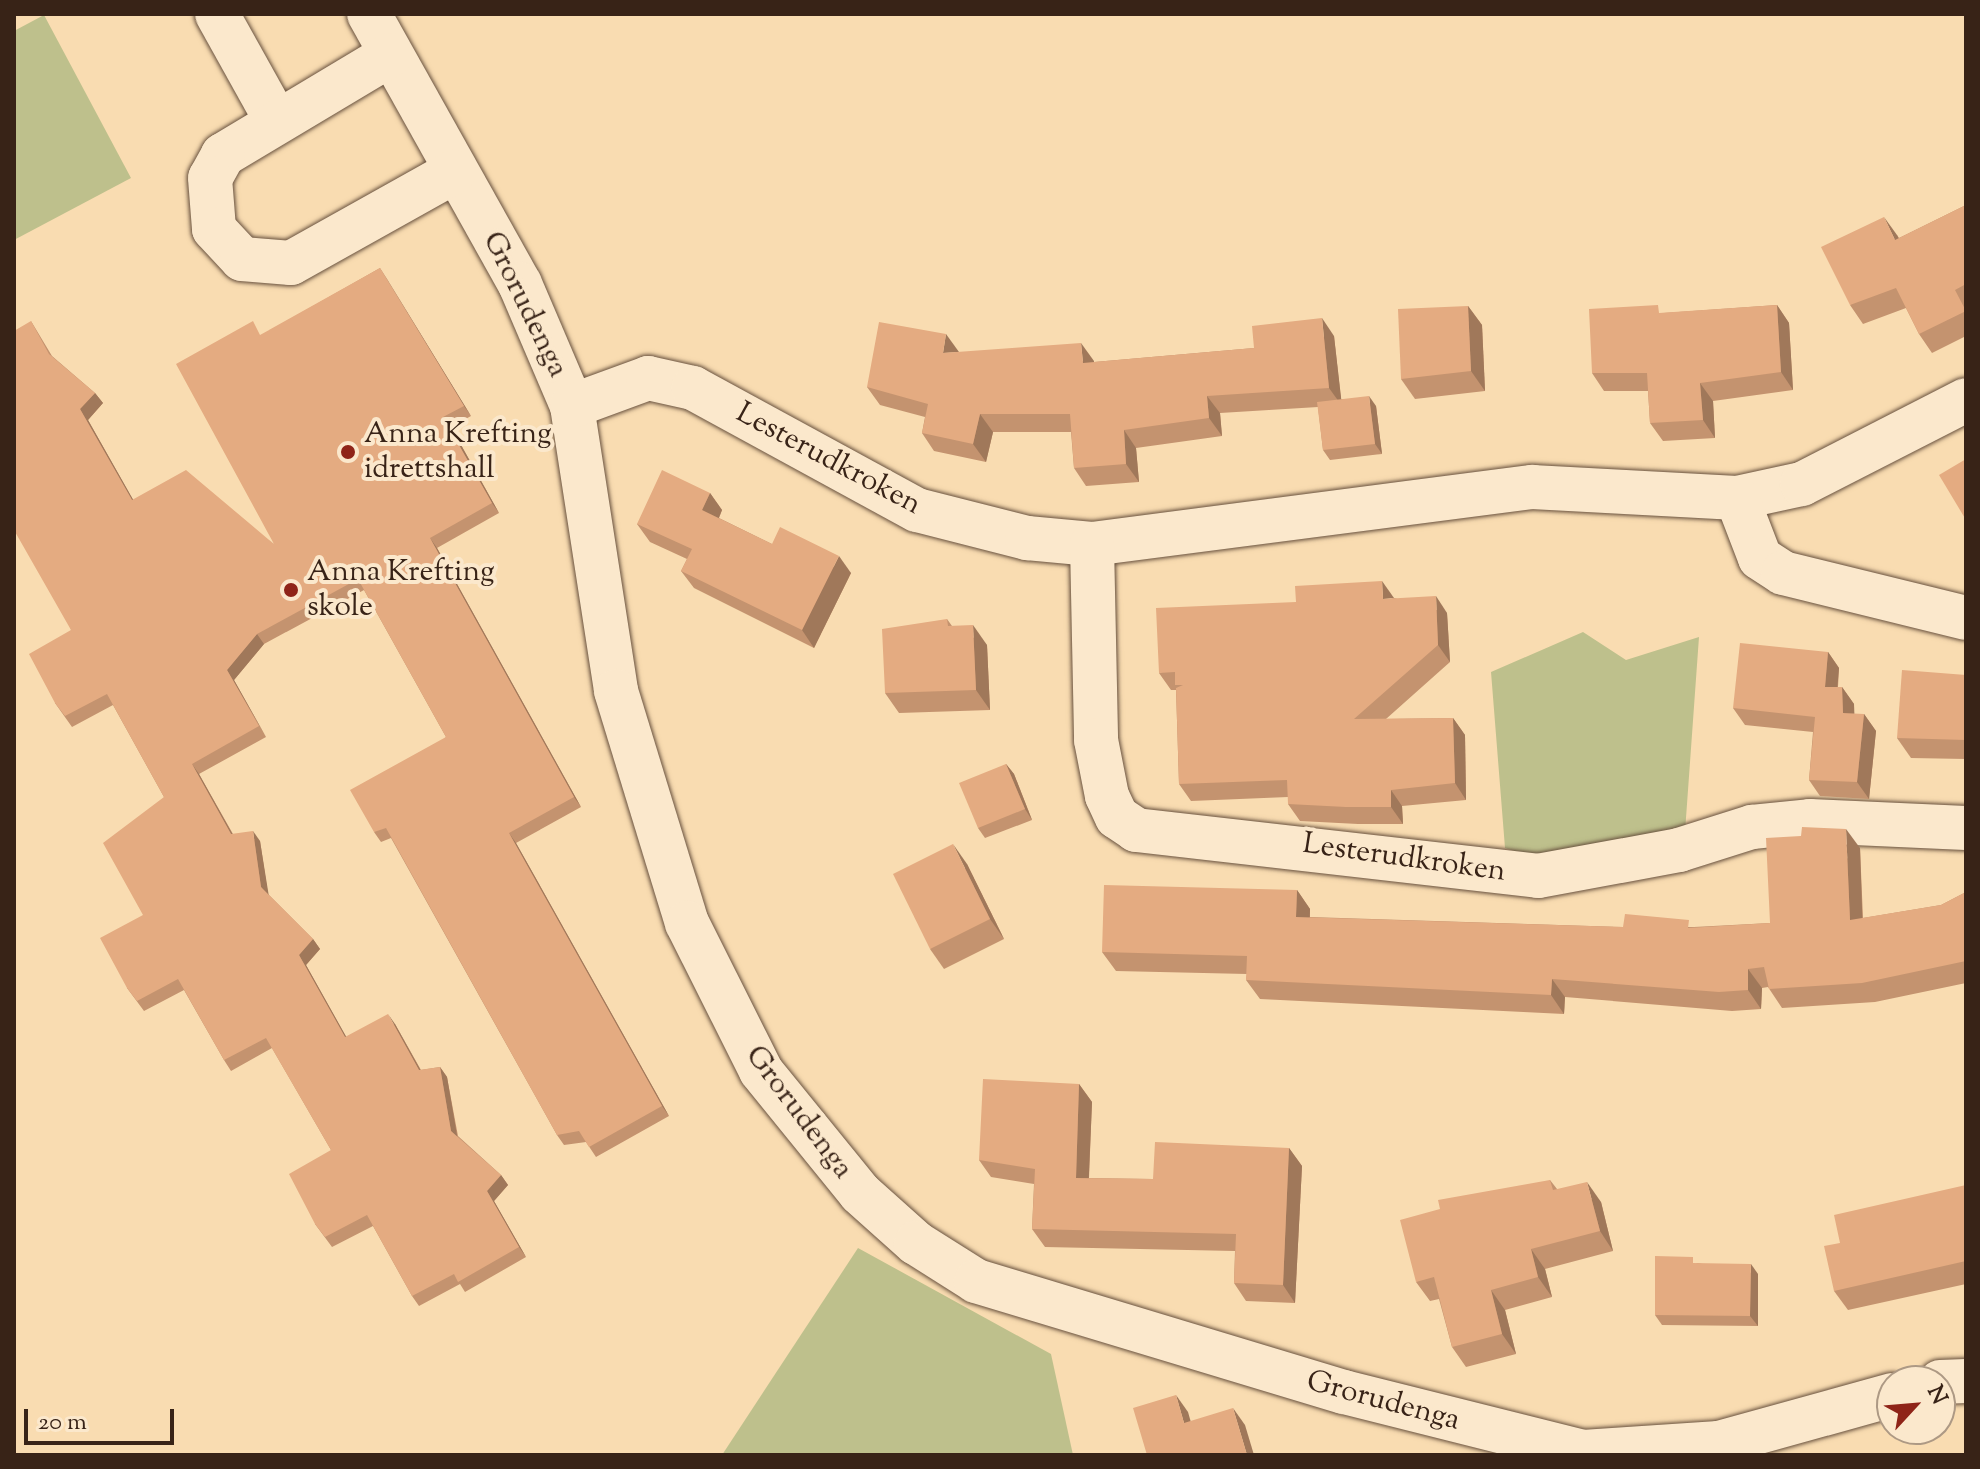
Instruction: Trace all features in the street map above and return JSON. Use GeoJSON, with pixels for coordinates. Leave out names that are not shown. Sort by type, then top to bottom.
{"type":"FeatureCollection","features":[{"type":"Feature","properties":{"kind":"street"},"geometry":{"type":"LineString","coordinates":[[217,14],[275,118]]}},
{"type":"Feature","properties":{"kind":"street","name":"Grorudenga"},"geometry":{"type":"LineString","coordinates":[[369,14],[454,172],[520,284],[572,406],[616,691],[687,923],[761,1071],[860,1193],[916,1243],[976,1281],[1070,1314],[1583,1452],[1719,1443],[1876,1399]]}},
{"type":"Feature","properties":{"kind":"street"},"geometry":{"type":"LineString","coordinates":[[390,55],[275,118],[223,155],[210,178],[214,229],[242,259],[291,263],[454,172]]}},
{"type":"Feature","properties":{"kind":"street","name":"Lesterudkroken"},"geometry":{"type":"LineString","coordinates":[[572,406],[648,378],[693,388],[917,510],[1027,538],[1092,544],[1532,487],[1737,498],[1802,484],[1966,400]]}},
{"type":"Feature","properties":{"kind":"street"},"geometry":{"type":"LineString","coordinates":[[1737,498],[1760,558],[1783,573],[1966,618]]}},
{"type":"Feature","properties":{"kind":"street","name":"Lesterudkroken"},"geometry":{"type":"LineString","coordinates":[[1092,544],[1096,740],[1107,796],[1117,817],[1136,830],[1538,876],[1679,850],[1752,827],[1810,821],[1966,828]]}},
{"type":"Feature","properties":{"kind":"green space"},"geometry":{"type":"Polygon","coordinates":[[[44,15],[131,178],[14,240],[14,31],[44,15]]]}},
{"type":"Feature","properties":{"kind":"green space"},"geometry":{"type":"Polygon","coordinates":[[[1583,632],[1626,660],[1699,637],[1685,832],[1600,855],[1526,855],[1505,848],[1491,672],[1583,632]]]}},
{"type":"Feature","properties":{"kind":"green space"},"geometry":{"type":"Polygon","coordinates":[[[858,1248],[1051,1354],[1073,1455],[722,1455],[858,1248]]]}},
{"type":"Feature","properties":{"kind":"building"},"geometry":{"type":"Polygon","coordinates":[[[1966,205],[1966,284],[1955,290],[1966,311],[1919,334],[1896,288],[1850,305],[1821,247],[1884,217],[1895,240],[1966,205]]]}},
{"type":"Feature","properties":{"kind":"building"},"geometry":{"type":"Polygon","coordinates":[[[380,268],[464,406],[443,417],[492,503],[430,538],[574,797],[509,833],[662,1106],[589,1147],[579,1131],[557,1135],[386,828],[374,832],[350,790],[446,737],[358,579],[257,634],[227,670],[259,726],[192,764],[231,834],[253,831],[261,887],[313,939],[299,955],[345,1037],[388,1014],[419,1070],[440,1067],[451,1131],[501,1175],[487,1191],[519,1247],[458,1282],[454,1274],[412,1296],[367,1215],[325,1237],[315,1224],[289,1174],[331,1150],[266,1038],[224,1060],[178,979],[137,1001],[100,938],[143,915],[103,843],[164,797],[107,694],[65,716],[55,703],[29,654],[71,630],[14,530],[14,331],[31,321],[49,354],[95,393],[80,409],[132,500],[186,470],[274,544],[176,364],[253,321],[260,335],[380,268]]]}},
{"type":"Feature","properties":{"kind":"building"},"geometry":{"type":"Polygon","coordinates":[[[1658,305],[1659,313],[1777,305],[1781,372],[1700,383],[1703,420],[1650,423],[1647,373],[1592,373],[1589,309],[1658,305]]]}},
{"type":"Feature","properties":{"kind":"building"},"geometry":{"type":"Polygon","coordinates":[[[1468,306],[1471,371],[1401,379],[1398,309],[1468,306]]]}},
{"type":"Feature","properties":{"kind":"building"},"geometry":{"type":"Polygon","coordinates":[[[1322,318],[1329,388],[1207,396],[1209,418],[1124,430],[1126,464],[1074,468],[1070,414],[980,414],[973,444],[922,433],[928,404],[867,387],[879,322],[946,334],[943,353],[1081,343],[1083,363],[1254,348],[1252,326],[1322,318]]]}},
{"type":"Feature","properties":{"kind":"building"},"geometry":{"type":"Polygon","coordinates":[[[1369,396],[1375,444],[1323,450],[1317,402],[1369,396]]]}},
{"type":"Feature","properties":{"kind":"building"},"geometry":{"type":"Polygon","coordinates":[[[1966,459],[1966,520],[1939,475],[1966,459]]]}},
{"type":"Feature","properties":{"kind":"building"},"geometry":{"type":"Polygon","coordinates":[[[662,470],[710,493],[702,510],[772,544],[780,527],[839,556],[802,630],[681,571],[692,549],[637,524],[662,470]]]}},
{"type":"Feature","properties":{"kind":"building"},"geometry":{"type":"Polygon","coordinates":[[[1382,581],[1383,599],[1436,596],[1438,645],[1354,719],[1453,718],[1455,783],[1391,790],[1391,807],[1288,804],[1287,780],[1179,784],[1176,688],[1183,685],[1175,685],[1175,672],[1159,673],[1156,608],[1296,602],[1295,586],[1382,581]]]}},
{"type":"Feature","properties":{"kind":"building"},"geometry":{"type":"Polygon","coordinates":[[[947,619],[948,626],[973,625],[976,690],[885,693],[882,629],[947,619]]]}},
{"type":"Feature","properties":{"kind":"building"},"geometry":{"type":"Polygon","coordinates":[[[1740,643],[1828,652],[1825,687],[1842,687],[1843,713],[1864,714],[1857,782],[1809,780],[1815,717],[1733,708],[1740,643]]]}},
{"type":"Feature","properties":{"kind":"building"},"geometry":{"type":"Polygon","coordinates":[[[1902,670],[1966,675],[1966,740],[1897,738],[1902,670]]]}},
{"type":"Feature","properties":{"kind":"building"},"geometry":{"type":"Polygon","coordinates":[[[1006,764],[1025,809],[978,828],[959,783],[1006,764]]]}},
{"type":"Feature","properties":{"kind":"building"},"geometry":{"type":"Polygon","coordinates":[[[1802,827],[1846,829],[1850,920],[1941,905],[1966,892],[1966,961],[1862,983],[1769,989],[1764,967],[1748,969],[1748,990],[1719,992],[1552,979],[1551,995],[1246,980],[1247,956],[1102,952],[1104,885],[1297,890],[1296,917],[1623,927],[1625,914],[1689,920],[1688,928],[1770,923],[1766,838],[1801,836],[1802,827]]]}},
{"type":"Feature","properties":{"kind":"building"},"geometry":{"type":"Polygon","coordinates":[[[953,844],[990,919],[930,949],[893,874],[953,844]]]}},
{"type":"Feature","properties":{"kind":"building"},"geometry":{"type":"Polygon","coordinates":[[[983,1079],[1079,1084],[1076,1178],[1153,1179],[1155,1142],[1289,1148],[1283,1285],[1234,1283],[1236,1234],[1032,1229],[1035,1169],[979,1160],[983,1079]]]}},
{"type":"Feature","properties":{"kind":"building"},"geometry":{"type":"Polygon","coordinates":[[[1550,1180],[1553,1190],[1587,1182],[1600,1231],[1531,1249],[1538,1277],[1491,1290],[1502,1334],[1452,1347],[1434,1277],[1416,1282],[1400,1220],[1440,1209],[1438,1200],[1550,1180]]]}},
{"type":"Feature","properties":{"kind":"building"},"geometry":{"type":"Polygon","coordinates":[[[1966,1185],[1966,1261],[1834,1291],[1824,1246],[1840,1243],[1834,1215],[1966,1185]]]}},
{"type":"Feature","properties":{"kind":"building"},"geometry":{"type":"Polygon","coordinates":[[[1655,1256],[1693,1257],[1693,1263],[1751,1264],[1750,1316],[1655,1315],[1655,1256]]]}},
{"type":"Feature","properties":{"kind":"building"},"geometry":{"type":"Polygon","coordinates":[[[1176,1395],[1184,1423],[1233,1408],[1247,1455],[1147,1455],[1133,1408],[1176,1395]]]}},
{"type":"Feature","properties":{"kind":"place","name":"Anna Krefting idrettshall"},"geometry":{"type":"Point","coordinates":[348,452]}},
{"type":"Feature","properties":{"kind":"place","name":"Anna Krefting skole"},"geometry":{"type":"Point","coordinates":[291,590]}}]}
